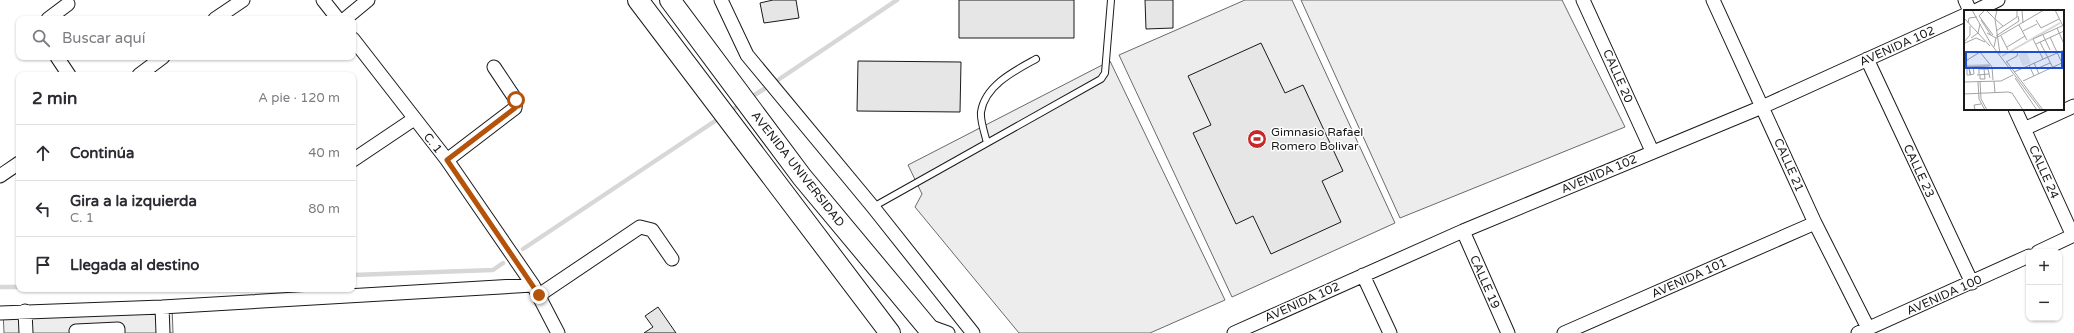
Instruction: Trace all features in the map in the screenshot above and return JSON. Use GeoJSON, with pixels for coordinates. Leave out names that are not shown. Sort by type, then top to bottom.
{"type":"FeatureCollection","features":[{"type":"Feature","properties":{"kind":"main road","name":"AVENIDA UNIVERSIDAD"},"geometry":{"type":"LineString","coordinates":[[638,0],[890,333]]}},
{"type":"Feature","properties":{"kind":"main road","name":"AVENIDA UNIVERSIDAD"},"geometry":{"type":"LineString","coordinates":[[670,0],[802,177],[928,328]]}},
{"type":"Feature","properties":{"kind":"street"},"geometry":{"type":"LineString","coordinates":[[218,16],[228,4],[243,0]]}},
{"type":"Feature","properties":{"kind":"street"},"geometry":{"type":"LineString","coordinates":[[323,0],[336,16]]}},
{"type":"Feature","properties":{"kind":"street"},"geometry":{"type":"LineString","coordinates":[[349,16],[368,0]]}},
{"type":"Feature","properties":{"kind":"street"},"geometry":{"type":"LineString","coordinates":[[721,0],[747,55],[873,207],[973,333]]}},
{"type":"Feature","properties":{"kind":"street","name":"CALLE 20"},"geometry":{"type":"LineString","coordinates":[[1583,0],[1652,151]]}},
{"type":"Feature","properties":{"kind":"street","name":"CALLE 21"},"geometry":{"type":"LineString","coordinates":[[1713,0],[1863,331]]}},
{"type":"Feature","properties":{"kind":"street"},"geometry":{"type":"LineString","coordinates":[[1965,0],[1970,10]]}},
{"type":"Feature","properties":{"kind":"street"},"geometry":{"type":"LineString","coordinates":[[1977,10],[1998,0]]}},
{"type":"Feature","properties":{"kind":"street"},"geometry":{"type":"LineString","coordinates":[[52,16],[68,4]]}},
{"type":"Feature","properties":{"kind":"street","name":"AVENIDA 102"},"geometry":{"type":"LineString","coordinates":[[1234,333],[1463,231],[1652,151],[1762,107],[1867,58],[1964,16]]}},
{"type":"Feature","properties":{"kind":"street","name":"C. 1"},"geometry":{"type":"LineString","coordinates":[[356,43],[447,160],[536,290],[558,333]]}},
{"type":"Feature","properties":{"kind":"street","name":"CALLE 23"},"geometry":{"type":"LineString","coordinates":[[1867,58],[1972,283]]}},
{"type":"Feature","properties":{"kind":"street"},"geometry":{"type":"LineString","coordinates":[[59,60],[67,72]]}},
{"type":"Feature","properties":{"kind":"street"},"geometry":{"type":"LineString","coordinates":[[143,72],[159,60]]}},
{"type":"Feature","properties":{"kind":"street"},"geometry":{"type":"LineString","coordinates":[[447,160],[515,108],[516,100],[494,67]]}},
{"type":"Feature","properties":{"kind":"street"},"geometry":{"type":"LineString","coordinates":[[2024,129],[2074,106]]}},
{"type":"Feature","properties":{"kind":"street","name":"CALLE 24"},"geometry":{"type":"LineString","coordinates":[[2015,110],[2073,236]]}},
{"type":"Feature","properties":{"kind":"street"},"geometry":{"type":"LineString","coordinates":[[356,158],[414,119]]}},
{"type":"Feature","properties":{"kind":"street"},"geometry":{"type":"LineString","coordinates":[[0,176],[16,164]]}},
{"type":"Feature","properties":{"kind":"street","name":"AVENIDA 101"},"geometry":{"type":"LineString","coordinates":[[1564,333],[1815,223]]}},
{"type":"Feature","properties":{"kind":"street"},"geometry":{"type":"LineString","coordinates":[[0,312],[162,307],[536,290],[640,227],[652,230],[672,259]]}},
{"type":"Feature","properties":{"kind":"street","name":"CALLE 19"},"geometry":{"type":"LineString","coordinates":[[1463,231],[1508,333]]}},
{"type":"Feature","properties":{"kind":"street"},"geometry":{"type":"LineString","coordinates":[[2045,249],[2073,236]]}},
{"type":"Feature","properties":{"kind":"street","name":"AVENIDA 100"},"geometry":{"type":"LineString","coordinates":[[1863,331],[2026,257]]}},
{"type":"Feature","properties":{"kind":"street"},"geometry":{"type":"LineString","coordinates":[[1363,275],[1390,333]]}},
{"type":"Feature","properties":{"kind":"street"},"geometry":{"type":"LineString","coordinates":[[162,307],[163,333]]}},
{"type":"Feature","properties":{"kind":"street"},"geometry":{"type":"LineString","coordinates":[[25,312],[26,333]]}},
{"type":"Feature","properties":{"kind":"street"},"geometry":{"type":"LineString","coordinates":[[928,328],[948,333]]}},
{"type":"Feature","properties":{"kind":"street"},"geometry":{"type":"LineString","coordinates":[[76,333],[76,331],[118,330],[118,333]]}},
{"type":"Feature","properties":{"kind":"lane"},"geometry":{"type":"LineString","coordinates":[[873,207],[1101,79],[1105,73],[1111,0]]}},
{"type":"Feature","properties":{"kind":"lane"},"geometry":{"type":"LineString","coordinates":[[987,143],[981,112],[989,92],[1012,72],[1036,60]]}},
{"type":"Feature","properties":{"kind":"shaded area","name":"Gimnasio Rafael Romero Bolivar"},"geometry":{"type":"Polygon","coordinates":[[[1245,0],[1292,0],[1395,223],[1232,297],[1119,55],[1245,0]]]}},
{"type":"Feature","properties":{"kind":"shaded area"},"geometry":{"type":"Polygon","coordinates":[[[1301,0],[1562,0],[1625,127],[1400,218],[1301,0]]]}},
{"type":"Feature","properties":{"kind":"shaded area"},"geometry":{"type":"Polygon","coordinates":[[[1110,61],[1225,300],[1150,333],[1019,333],[915,207],[922,194],[908,165],[1110,61]]]}},
{"type":"Feature","properties":{"kind":"shaded area"},"geometry":{"type":"Polygon","coordinates":[[[172,306],[173,333],[4,333],[3,312],[172,306]]]}},
{"type":"Feature","properties":{"kind":"building"},"geometry":{"type":"Polygon","coordinates":[[[773,0],[796,0],[799,18],[764,23],[760,3],[773,0]]]}},
{"type":"Feature","properties":{"kind":"building"},"geometry":{"type":"Polygon","coordinates":[[[959,0],[1074,0],[1074,38],[959,38],[959,0]]]}},
{"type":"Feature","properties":{"kind":"building"},"geometry":{"type":"Polygon","coordinates":[[[1145,0],[1173,0],[1173,28],[1146,29],[1145,0]]]}},
{"type":"Feature","properties":{"kind":"building"},"geometry":{"type":"Polygon","coordinates":[[[1261,43],[1285,93],[1303,85],[1343,171],[1322,181],[1341,222],[1271,254],[1253,216],[1236,224],[1193,133],[1211,125],[1188,76],[1261,43]]]}},
{"type":"Feature","properties":{"kind":"building"},"geometry":{"type":"Polygon","coordinates":[[[858,61],[961,62],[960,112],[857,111],[858,61]]]}},
{"type":"Feature","properties":{"kind":"building"},"geometry":{"type":"Polygon","coordinates":[[[658,307],[676,333],[644,333],[653,327],[645,316],[658,307]]]}},
{"type":"Feature","properties":{"kind":"waterway"},"geometry":{"type":"LineString","coordinates":[[778,80],[897,0]]}},
{"type":"Feature","properties":{"kind":"waterway"},"geometry":{"type":"LineString","coordinates":[[753,96],[764,89]]}},
{"type":"Feature","properties":{"kind":"waterway"},"geometry":{"type":"LineString","coordinates":[[732,110],[738,106]]}},
{"type":"Feature","properties":{"kind":"waterway"},"geometry":{"type":"LineString","coordinates":[[523,249],[718,119]]}},
{"type":"Feature","properties":{"kind":"waterway"},"geometry":{"type":"LineString","coordinates":[[356,275],[493,270],[503,263]]}},
{"type":"Feature","properties":{"kind":"waterway"},"geometry":{"type":"LineString","coordinates":[[0,287],[16,287]]}},
{"type":"Feature","properties":{"kind":"place","name":"Gimnasio Rafael Romero Bolivar"},"geometry":{"type":"Point","coordinates":[1257,139]}},
{"type":"Feature","properties":{"kind":"route"},"geometry":{"type":"LineString","coordinates":[[516,100],[515,108],[447,160],[539,295]]}}]}
